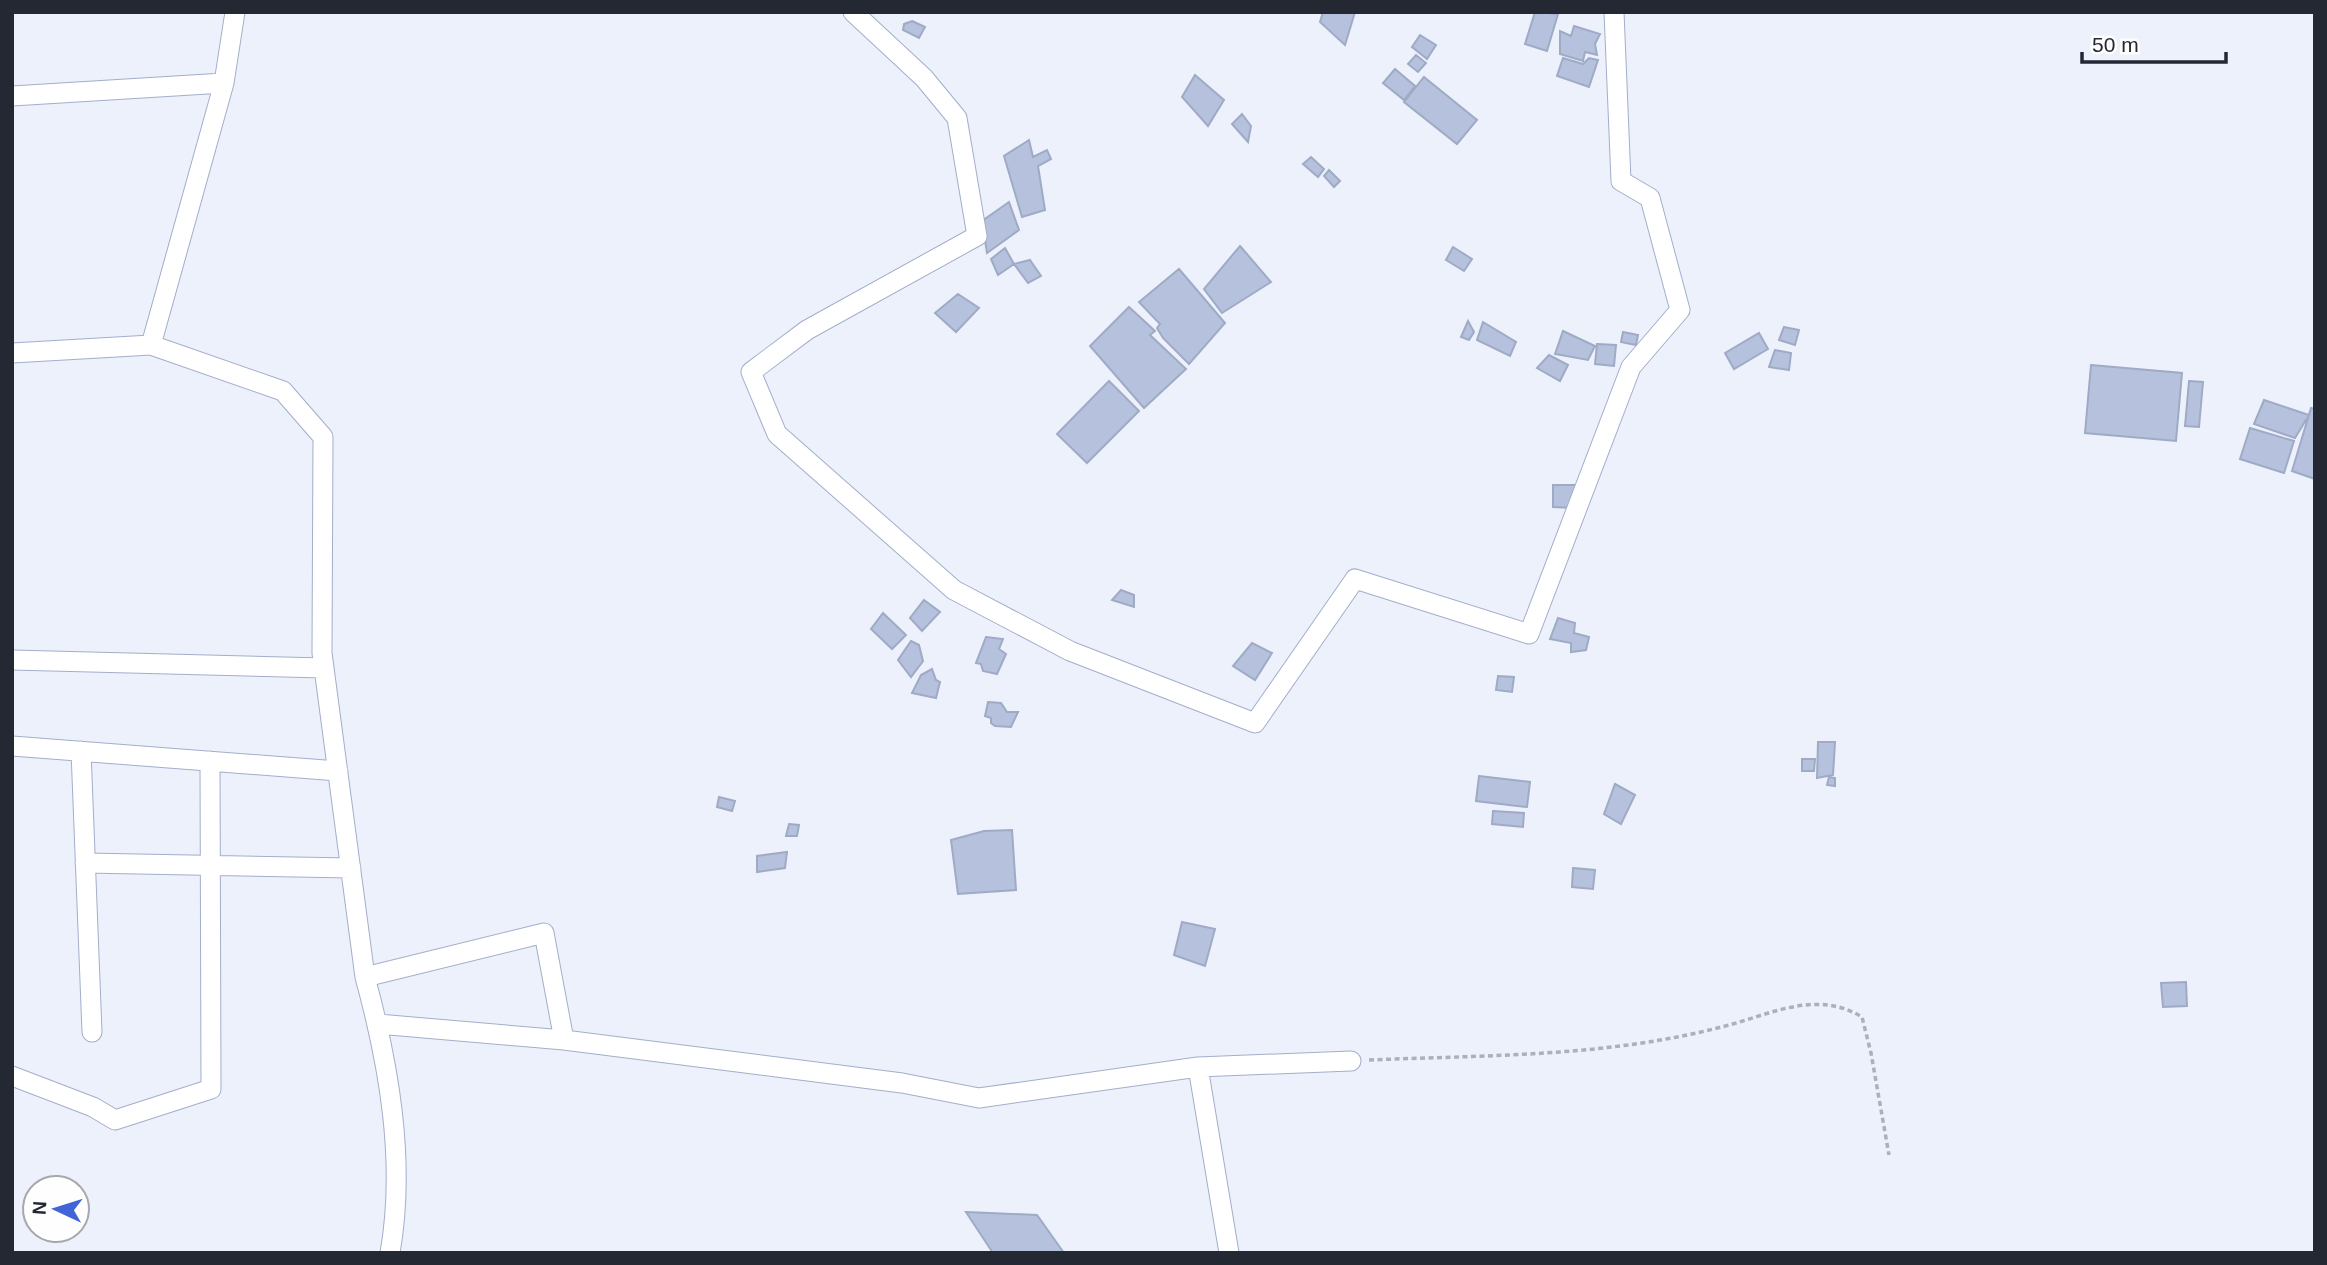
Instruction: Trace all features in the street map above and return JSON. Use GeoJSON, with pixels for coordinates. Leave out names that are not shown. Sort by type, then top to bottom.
{"type":"FeatureCollection","features":[{"type":"Feature","properties":{"kind":"street"},"geometry":{"type":"LineString","coordinates":[[150,345],[224,83],[235,12]]}},
{"type":"Feature","properties":{"kind":"street"},"geometry":{"type":"LineString","coordinates":[[853,12],[924,78],[957,118],[977,236],[807,330],[751,372],[777,434],[954,590],[1070,651],[1255,723],[1355,579],[1529,634],[1631,367],[1680,310],[1650,198],[1621,181],[1614,12]]}},
{"type":"Feature","properties":{"kind":"street"},"geometry":{"type":"LineString","coordinates":[[12,96],[224,83]]}},
{"type":"Feature","properties":{"kind":"street"},"geometry":{"type":"LineString","coordinates":[[12,353],[150,345],[283,391],[323,437],[324,668],[365,977],[378,1024],[393,1126],[397,1197],[390,1253]]}},
{"type":"Feature","properties":{"kind":"street"},"geometry":{"type":"LineString","coordinates":[[12,660],[324,668]]}},
{"type":"Feature","properties":{"kind":"street"},"geometry":{"type":"LineString","coordinates":[[12,746],[338,771]]}},
{"type":"Feature","properties":{"kind":"street"},"geometry":{"type":"LineString","coordinates":[[80,751],[92,1032]]}},
{"type":"Feature","properties":{"kind":"street"},"geometry":{"type":"LineString","coordinates":[[12,1076],[93,1107],[115,1120],[211,1089],[209,761]]}},
{"type":"Feature","properties":{"kind":"street"},"geometry":{"type":"LineString","coordinates":[[85,863],[351,868]]}},
{"type":"Feature","properties":{"kind":"street"},"geometry":{"type":"LineString","coordinates":[[365,977],[544,933],[565,1040]]}},
{"type":"Feature","properties":{"kind":"street"},"geometry":{"type":"LineString","coordinates":[[378,1024],[565,1040],[902,1083],[979,1098],[1198,1066],[1351,1060]]}},
{"type":"Feature","properties":{"kind":"street"},"geometry":{"type":"LineString","coordinates":[[1198,1066],[1229,1253]]}},
{"type":"Feature","properties":{"kind":"path"},"geometry":{"type":"LineString","coordinates":[[1351,1060],[1564,1054],[1617,1048],[1678,1039],[1790,1006],[1818,1003],[1849,1009],[1861,1017],[1871,1053],[1889,1155]]}},
{"type":"Feature","properties":{"kind":"building"},"geometry":{"type":"Polygon","coordinates":[[[1323,12],[1355,12],[1345,45],[1320,22],[1323,12]]]}},
{"type":"Feature","properties":{"kind":"building"},"geometry":{"type":"Polygon","coordinates":[[[1535,12],[1558,14],[1547,51],[1525,44],[1535,12]]]}},
{"type":"Feature","properties":{"kind":"building"},"geometry":{"type":"Polygon","coordinates":[[[912,21],[925,27],[919,38],[903,30],[904,24],[912,21]]]}},
{"type":"Feature","properties":{"kind":"building"},"geometry":{"type":"Polygon","coordinates":[[[1574,26],[1600,34],[1595,44],[1597,55],[1585,52],[1583,61],[1560,54],[1560,31],[1571,36],[1574,26]]]}},
{"type":"Feature","properties":{"kind":"building"},"geometry":{"type":"Polygon","coordinates":[[[1420,35],[1436,45],[1427,59],[1412,47],[1420,35]]]}},
{"type":"Feature","properties":{"kind":"building"},"geometry":{"type":"Polygon","coordinates":[[[1416,55],[1426,63],[1418,72],[1408,64],[1416,55]]]}},
{"type":"Feature","properties":{"kind":"building"},"geometry":{"type":"Polygon","coordinates":[[[1563,58],[1583,64],[1589,58],[1598,60],[1589,87],[1557,76],[1563,58]]]}},
{"type":"Feature","properties":{"kind":"building"},"geometry":{"type":"Polygon","coordinates":[[[1395,69],[1415,86],[1404,100],[1383,83],[1395,69]]]}},
{"type":"Feature","properties":{"kind":"building"},"geometry":{"type":"Polygon","coordinates":[[[1195,75],[1224,100],[1208,126],[1182,97],[1195,75]]]}},
{"type":"Feature","properties":{"kind":"building"},"geometry":{"type":"Polygon","coordinates":[[[1424,77],[1477,120],[1457,144],[1404,102],[1424,77]]]}},
{"type":"Feature","properties":{"kind":"building"},"geometry":{"type":"Polygon","coordinates":[[[1242,114],[1251,126],[1248,142],[1232,124],[1242,114]]]}},
{"type":"Feature","properties":{"kind":"building"},"geometry":{"type":"Polygon","coordinates":[[[1029,140],[1033,157],[1047,150],[1051,159],[1038,166],[1045,210],[1022,217],[1004,156],[1029,140]]]}},
{"type":"Feature","properties":{"kind":"building"},"geometry":{"type":"Polygon","coordinates":[[[1311,157],[1324,169],[1318,177],[1303,164],[1311,157]]]}},
{"type":"Feature","properties":{"kind":"building"},"geometry":{"type":"Polygon","coordinates":[[[1329,170],[1340,181],[1334,187],[1324,176],[1329,170]]]}},
{"type":"Feature","properties":{"kind":"building"},"geometry":{"type":"Polygon","coordinates":[[[1009,202],[1019,230],[987,253],[982,221],[1009,202]]]}},
{"type":"Feature","properties":{"kind":"building"},"geometry":{"type":"Polygon","coordinates":[[[1240,246],[1271,282],[1222,313],[1204,289],[1240,246]]]}},
{"type":"Feature","properties":{"kind":"building"},"geometry":{"type":"Polygon","coordinates":[[[1453,247],[1472,259],[1464,271],[1446,260],[1453,247]]]}},
{"type":"Feature","properties":{"kind":"building"},"geometry":{"type":"Polygon","coordinates":[[[1005,248],[1014,264],[998,275],[991,259],[1005,248]]]}},
{"type":"Feature","properties":{"kind":"building"},"geometry":{"type":"Polygon","coordinates":[[[1030,260],[1041,276],[1028,283],[1014,264],[1030,260]]]}},
{"type":"Feature","properties":{"kind":"building"},"geometry":{"type":"Polygon","coordinates":[[[1179,269],[1225,323],[1189,364],[1163,338],[1157,328],[1160,324],[1139,302],[1179,269]]]}},
{"type":"Feature","properties":{"kind":"building"},"geometry":{"type":"Polygon","coordinates":[[[958,294],[979,308],[956,332],[935,313],[958,294]]]}},
{"type":"Feature","properties":{"kind":"building"},"geometry":{"type":"Polygon","coordinates":[[[1129,307],[1155,331],[1150,335],[1186,369],[1144,408],[1090,346],[1129,307]]]}},
{"type":"Feature","properties":{"kind":"building"},"geometry":{"type":"Polygon","coordinates":[[[1468,321],[1474,332],[1469,340],[1461,337],[1468,321]]]}},
{"type":"Feature","properties":{"kind":"building"},"geometry":{"type":"Polygon","coordinates":[[[1483,322],[1516,342],[1510,356],[1477,340],[1483,322]]]}},
{"type":"Feature","properties":{"kind":"building"},"geometry":{"type":"Polygon","coordinates":[[[1784,327],[1799,330],[1795,345],[1779,340],[1784,327]]]}},
{"type":"Feature","properties":{"kind":"building"},"geometry":{"type":"Polygon","coordinates":[[[1563,331],[1595,346],[1588,360],[1555,354],[1563,331]]]}},
{"type":"Feature","properties":{"kind":"building"},"geometry":{"type":"Polygon","coordinates":[[[1623,332],[1638,335],[1636,345],[1621,342],[1623,332]]]}},
{"type":"Feature","properties":{"kind":"building"},"geometry":{"type":"Polygon","coordinates":[[[1759,333],[1768,349],[1734,369],[1725,353],[1759,333]]]}},
{"type":"Feature","properties":{"kind":"building"},"geometry":{"type":"Polygon","coordinates":[[[1597,344],[1616,345],[1614,366],[1595,364],[1597,344]]]}},
{"type":"Feature","properties":{"kind":"building"},"geometry":{"type":"Polygon","coordinates":[[[1775,350],[1791,353],[1789,370],[1769,367],[1775,350]]]}},
{"type":"Feature","properties":{"kind":"building"},"geometry":{"type":"Polygon","coordinates":[[[1549,355],[1568,365],[1560,381],[1537,368],[1549,355]]]}},
{"type":"Feature","properties":{"kind":"building"},"geometry":{"type":"Polygon","coordinates":[[[2091,365],[2182,373],[2176,441],[2085,433],[2091,365]]]}},
{"type":"Feature","properties":{"kind":"building"},"geometry":{"type":"Polygon","coordinates":[[[1109,381],[1139,411],[1087,463],[1057,434],[1109,381]]]}},
{"type":"Feature","properties":{"kind":"building"},"geometry":{"type":"Polygon","coordinates":[[[2189,381],[2203,382],[2199,427],[2185,426],[2189,381]]]}},
{"type":"Feature","properties":{"kind":"building"},"geometry":{"type":"Polygon","coordinates":[[[2264,400],[2309,415],[2295,438],[2254,424],[2264,400]]]}},
{"type":"Feature","properties":{"kind":"building"},"geometry":{"type":"Polygon","coordinates":[[[2311,408],[2315,409],[2315,479],[2292,471],[2311,408]]]}},
{"type":"Feature","properties":{"kind":"building"},"geometry":{"type":"Polygon","coordinates":[[[2250,428],[2294,441],[2284,473],[2240,459],[2250,428]]]}},
{"type":"Feature","properties":{"kind":"building"},"geometry":{"type":"Polygon","coordinates":[[[1553,485],[1582,485],[1575,508],[1553,507],[1553,485]]]}},
{"type":"Feature","properties":{"kind":"building"},"geometry":{"type":"Polygon","coordinates":[[[1121,590],[1134,595],[1134,607],[1112,600],[1121,590]]]}},
{"type":"Feature","properties":{"kind":"building"},"geometry":{"type":"Polygon","coordinates":[[[924,600],[940,612],[922,631],[910,618],[924,600]]]}},
{"type":"Feature","properties":{"kind":"building"},"geometry":{"type":"Polygon","coordinates":[[[883,613],[906,635],[892,649],[871,629],[883,613]]]}},
{"type":"Feature","properties":{"kind":"building"},"geometry":{"type":"Polygon","coordinates":[[[1558,618],[1575,623],[1574,633],[1589,637],[1586,650],[1571,652],[1571,643],[1550,639],[1558,618]]]}},
{"type":"Feature","properties":{"kind":"building"},"geometry":{"type":"Polygon","coordinates":[[[986,637],[1003,639],[999,649],[1006,654],[997,674],[983,671],[981,664],[976,663],[986,637]]]}},
{"type":"Feature","properties":{"kind":"building"},"geometry":{"type":"Polygon","coordinates":[[[911,641],[919,645],[923,661],[911,677],[898,660],[911,641]]]}},
{"type":"Feature","properties":{"kind":"building"},"geometry":{"type":"Polygon","coordinates":[[[1252,643],[1272,653],[1255,680],[1233,666],[1252,643]]]}},
{"type":"Feature","properties":{"kind":"building"},"geometry":{"type":"Polygon","coordinates":[[[932,669],[936,680],[940,682],[936,698],[912,693],[921,675],[932,669]]]}},
{"type":"Feature","properties":{"kind":"building"},"geometry":{"type":"Polygon","coordinates":[[[1498,676],[1514,677],[1512,692],[1496,690],[1498,676]]]}},
{"type":"Feature","properties":{"kind":"building"},"geometry":{"type":"Polygon","coordinates":[[[988,702],[1001,703],[1007,712],[1018,712],[1011,727],[995,726],[991,723],[991,718],[985,716],[988,702]]]}},
{"type":"Feature","properties":{"kind":"building"},"geometry":{"type":"Polygon","coordinates":[[[1818,742],[1835,742],[1833,775],[1817,778],[1818,742]]]}},
{"type":"Feature","properties":{"kind":"building"},"geometry":{"type":"Polygon","coordinates":[[[1802,759],[1815,759],[1814,771],[1802,771],[1802,759]]]}},
{"type":"Feature","properties":{"kind":"building"},"geometry":{"type":"Polygon","coordinates":[[[1479,776],[1530,782],[1527,807],[1476,801],[1479,776]]]}},
{"type":"Feature","properties":{"kind":"building"},"geometry":{"type":"Polygon","coordinates":[[[1829,777],[1835,778],[1835,786],[1827,785],[1829,777]]]}},
{"type":"Feature","properties":{"kind":"building"},"geometry":{"type":"Polygon","coordinates":[[[1615,784],[1635,795],[1621,824],[1604,814],[1615,784]]]}},
{"type":"Feature","properties":{"kind":"building"},"geometry":{"type":"Polygon","coordinates":[[[719,797],[735,801],[732,811],[717,807],[719,797]]]}},
{"type":"Feature","properties":{"kind":"building"},"geometry":{"type":"Polygon","coordinates":[[[1493,811],[1524,813],[1523,827],[1492,824],[1493,811]]]}},
{"type":"Feature","properties":{"kind":"building"},"geometry":{"type":"Polygon","coordinates":[[[789,824],[799,825],[797,836],[786,836],[789,824]]]}},
{"type":"Feature","properties":{"kind":"building"},"geometry":{"type":"Polygon","coordinates":[[[1012,830],[1016,890],[958,894],[951,840],[984,831],[1012,830]]]}},
{"type":"Feature","properties":{"kind":"building"},"geometry":{"type":"Polygon","coordinates":[[[787,852],[785,868],[757,872],[757,856],[787,852]]]}},
{"type":"Feature","properties":{"kind":"building"},"geometry":{"type":"Polygon","coordinates":[[[1573,868],[1595,870],[1593,889],[1572,887],[1573,868]]]}},
{"type":"Feature","properties":{"kind":"building"},"geometry":{"type":"Polygon","coordinates":[[[1182,922],[1215,929],[1205,966],[1174,955],[1182,922]]]}},
{"type":"Feature","properties":{"kind":"building"},"geometry":{"type":"Polygon","coordinates":[[[2186,982],[2187,1006],[2163,1007],[2161,983],[2186,982]]]}},
{"type":"Feature","properties":{"kind":"building"},"geometry":{"type":"Polygon","coordinates":[[[966,1212],[1037,1215],[1064,1253],[993,1253],[966,1212]]]}}]}
